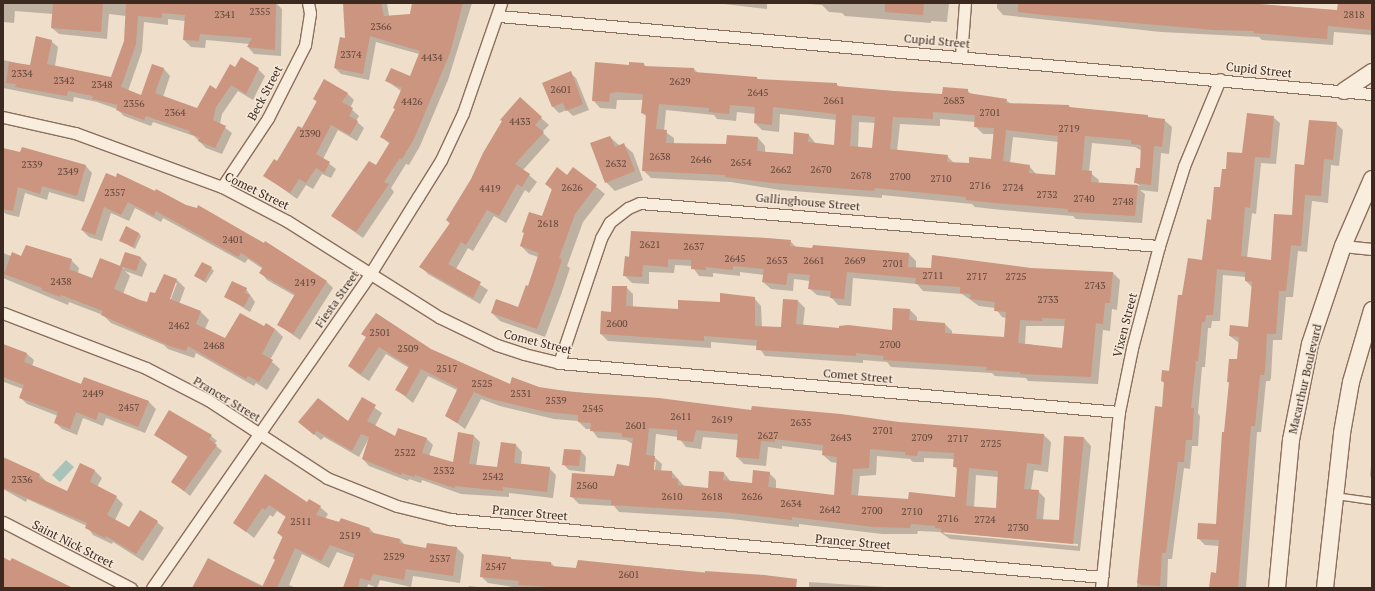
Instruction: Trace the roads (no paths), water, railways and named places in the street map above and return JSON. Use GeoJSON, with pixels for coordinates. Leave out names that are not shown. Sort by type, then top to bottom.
{"type":"FeatureCollection","features":[{"type":"Feature","properties":{"kind":"street","name":"Beck Street"},"geometry":{"type":"LineString","coordinates":[[222,187],[268,118],[305,45],[310,13],[308,3]]}},
{"type":"Feature","properties":{"kind":"street","name":"Fiesta Street"},"geometry":{"type":"LineString","coordinates":[[152,588],[258,433],[370,274],[440,160],[463,113],[499,16],[501,3]]}},
{"type":"Feature","properties":{"kind":"street"},"geometry":{"type":"LineString","coordinates":[[960,56],[965,3]]}},
{"type":"Feature","properties":{"kind":"street","name":"Cupid Street"},"geometry":{"type":"LineString","coordinates":[[499,16],[1220,79],[1372,94]]}},
{"type":"Feature","properties":{"kind":"street"},"geometry":{"type":"LineString","coordinates":[[1344,91],[1372,72]]}},
{"type":"Feature","properties":{"kind":"street","name":"Vixen Street"},"geometry":{"type":"LineString","coordinates":[[1101,583],[1119,412],[1132,348],[1159,246],[1184,166],[1220,79]]}},
{"type":"Feature","properties":{"kind":"street","name":"Comet Street"},"geometry":{"type":"LineString","coordinates":[[3,117],[75,133],[222,187],[287,221],[404,297],[466,331],[497,345],[560,363],[1119,412]]}},
{"type":"Feature","properties":{"kind":"street","name":"Macarthur Boulevard"},"geometry":{"type":"LineString","coordinates":[[1277,588],[1291,440],[1298,397],[1310,344],[1343,246],[1372,179]]}},
{"type":"Feature","properties":{"kind":"street","name":"Gallinghouse Street"},"geometry":{"type":"LineString","coordinates":[[560,363],[602,238],[610,222],[628,208],[640,203],[1159,246]]}},
{"type":"Feature","properties":{"kind":"street"},"geometry":{"type":"LineString","coordinates":[[1343,246],[1372,249]]}},
{"type":"Feature","properties":{"kind":"street"},"geometry":{"type":"LineString","coordinates":[[1325,588],[1334,495],[1351,382],[1372,310]]}},
{"type":"Feature","properties":{"kind":"street","name":"Prancer Street"},"geometry":{"type":"LineString","coordinates":[[3,313],[146,368],[208,400],[307,466],[355,491],[397,506],[450,519],[1101,583]]}},
{"type":"Feature","properties":{"kind":"street","name":"Saint Nick Street"},"geometry":{"type":"LineString","coordinates":[[3,522],[131,588]]}},
{"type":"Feature","properties":{"kind":"lane"},"geometry":{"type":"LineString","coordinates":[[1334,495],[1372,501]]}}]}
